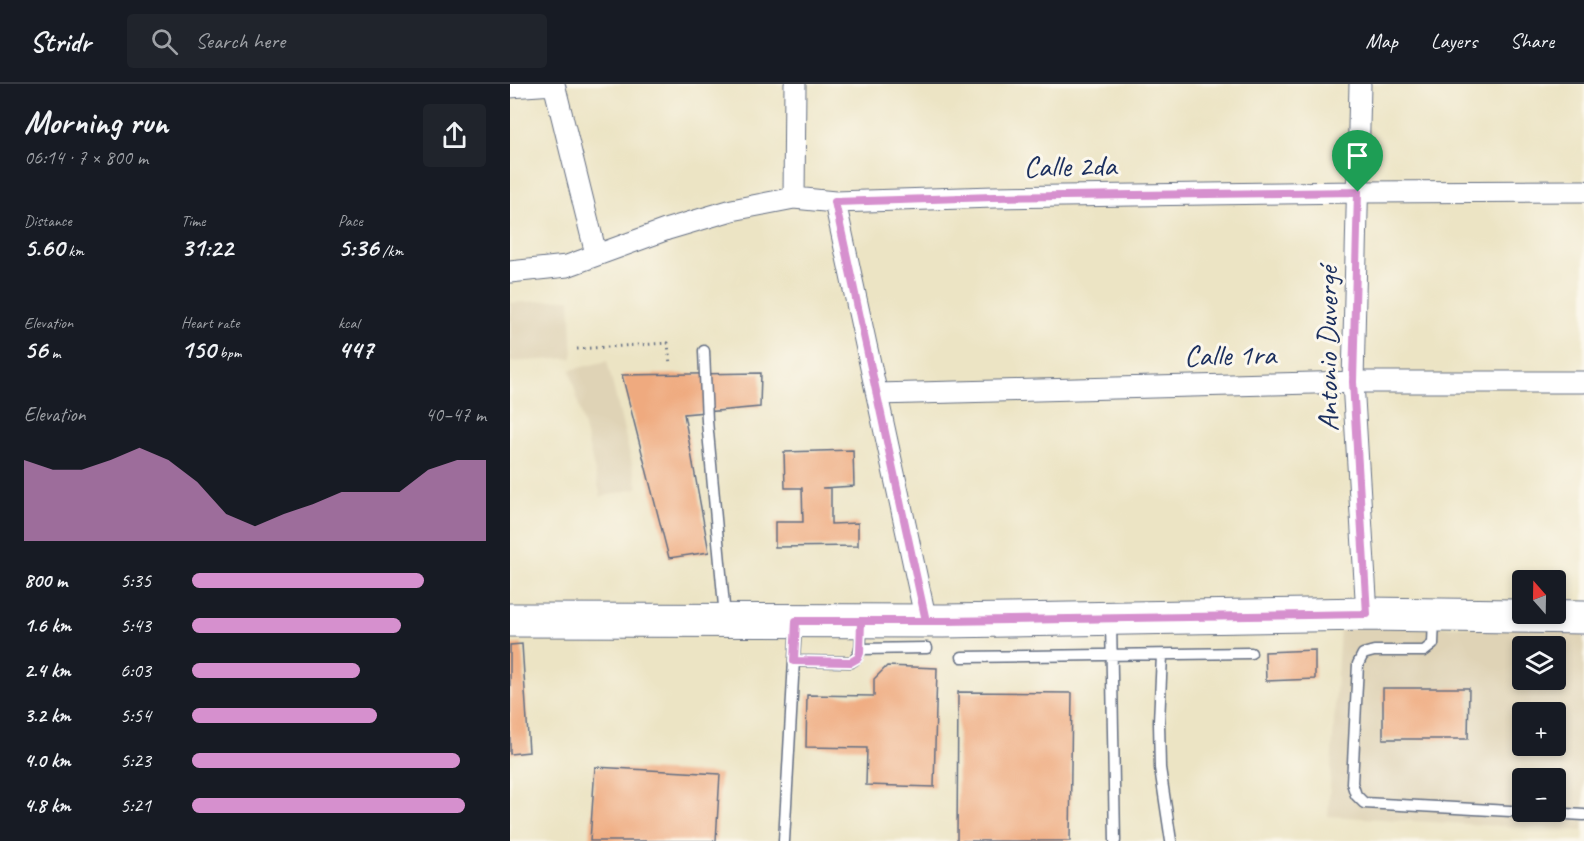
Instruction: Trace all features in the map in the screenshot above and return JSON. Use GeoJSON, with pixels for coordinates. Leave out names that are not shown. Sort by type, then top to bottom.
{"type":"FeatureCollection","features":[{"type":"Feature","properties":{"kind":"main road"},"geometry":{"type":"LineString","coordinates":[[510,620],[796,621],[861,635],[927,634],[1111,619],[1367,614],[1584,617]]}},
{"type":"Feature","properties":{"kind":"street"},"geometry":{"type":"LineString","coordinates":[[510,87],[554,84],[596,254]]}},
{"type":"Feature","properties":{"kind":"street"},"geometry":{"type":"LineString","coordinates":[[794,198],[795,84]]}},
{"type":"Feature","properties":{"kind":"street","name":"Antonio Duvergé"},"geometry":{"type":"LineString","coordinates":[[1360,84],[1353,382],[1367,614]]}},
{"type":"Feature","properties":{"kind":"street","name":"Calle 2da"},"geometry":{"type":"LineString","coordinates":[[510,272],[567,266],[668,229],[732,210],[794,198],[835,202],[994,197],[1584,191]]}},
{"type":"Feature","properties":{"kind":"street"},"geometry":{"type":"LineString","coordinates":[[835,202],[927,634]]}},
{"type":"Feature","properties":{"kind":"street","name":"Calle 1ra"},"geometry":{"type":"LineString","coordinates":[[877,394],[1353,382],[1584,382]]}},
{"type":"Feature","properties":{"kind":"lane"},"geometry":{"type":"LineString","coordinates":[[704,351],[707,421],[725,621]]}},
{"type":"Feature","properties":{"kind":"lane"},"geometry":{"type":"LineString","coordinates":[[1434,615],[1433,644],[1424,651],[1374,651],[1363,654],[1358,664],[1352,783],[1356,795],[1364,803],[1584,814]]}},
{"type":"Feature","properties":{"kind":"lane"},"geometry":{"type":"LineString","coordinates":[[1111,619],[1115,841]]}},
{"type":"Feature","properties":{"kind":"lane"},"geometry":{"type":"LineString","coordinates":[[784,841],[796,621]]}},
{"type":"Feature","properties":{"kind":"lane"},"geometry":{"type":"LineString","coordinates":[[794,661],[851,662],[858,658],[860,653],[861,635]]}},
{"type":"Feature","properties":{"kind":"lane"},"geometry":{"type":"LineString","coordinates":[[962,657],[1251,653]]}},
{"type":"Feature","properties":{"kind":"lane"},"geometry":{"type":"LineString","coordinates":[[1162,655],[1159,722],[1160,768],[1171,841],[1165,841]]}},
{"type":"Feature","properties":{"kind":"path"},"geometry":{"type":"LineString","coordinates":[[577,349],[668,343],[670,365]]}},
{"type":"Feature","properties":{"kind":"shaded area"},"geometry":{"type":"Polygon","coordinates":[[[570,299],[573,358],[510,362],[510,303],[570,299]]]}},
{"type":"Feature","properties":{"kind":"shaded area"},"geometry":{"type":"Polygon","coordinates":[[[607,361],[638,488],[601,497],[570,370],[607,361]]]}},
{"type":"Feature","properties":{"kind":"shaded area"},"geometry":{"type":"Polygon","coordinates":[[[1584,625],[1584,831],[1328,816],[1340,628],[1584,625]]]}},
{"type":"Feature","properties":{"kind":"building"},"geometry":{"type":"Polygon","coordinates":[[[761,373],[760,407],[684,414],[709,552],[669,558],[622,375],[761,373]]]}},
{"type":"Feature","properties":{"kind":"building"},"geometry":{"type":"Polygon","coordinates":[[[853,450],[854,486],[822,488],[831,488],[831,524],[858,523],[858,546],[775,547],[775,522],[803,522],[802,488],[785,488],[784,452],[853,450]]]}},
{"type":"Feature","properties":{"kind":"building"},"geometry":{"type":"Polygon","coordinates":[[[522,644],[529,752],[510,754],[510,645],[522,644]]]}},
{"type":"Feature","properties":{"kind":"building"},"geometry":{"type":"Polygon","coordinates":[[[1315,650],[1315,679],[1266,681],[1265,652],[1315,650]]]}},
{"type":"Feature","properties":{"kind":"building"},"geometry":{"type":"Polygon","coordinates":[[[887,666],[937,668],[934,787],[866,785],[867,748],[806,747],[807,695],[874,696],[874,679],[887,666]]]}},
{"type":"Feature","properties":{"kind":"building"},"geometry":{"type":"Polygon","coordinates":[[[1383,688],[1469,688],[1468,739],[1383,739],[1383,688]]]}},
{"type":"Feature","properties":{"kind":"building"},"geometry":{"type":"Polygon","coordinates":[[[958,692],[1072,693],[1070,841],[957,841],[958,692]]]}},
{"type":"Feature","properties":{"kind":"building"},"geometry":{"type":"Polygon","coordinates":[[[595,767],[720,774],[716,841],[590,841],[595,767]]]}},
{"type":"Feature","properties":{"kind":"route"},"geometry":{"type":"LineString","coordinates":[[1358,192],[994,197],[835,202],[926,621],[861,621],[858,658],[851,662],[794,661],[796,621],[861,621],[926,621],[944,621],[1054,620],[1367,614],[1353,382],[1358,192]]}}]}
